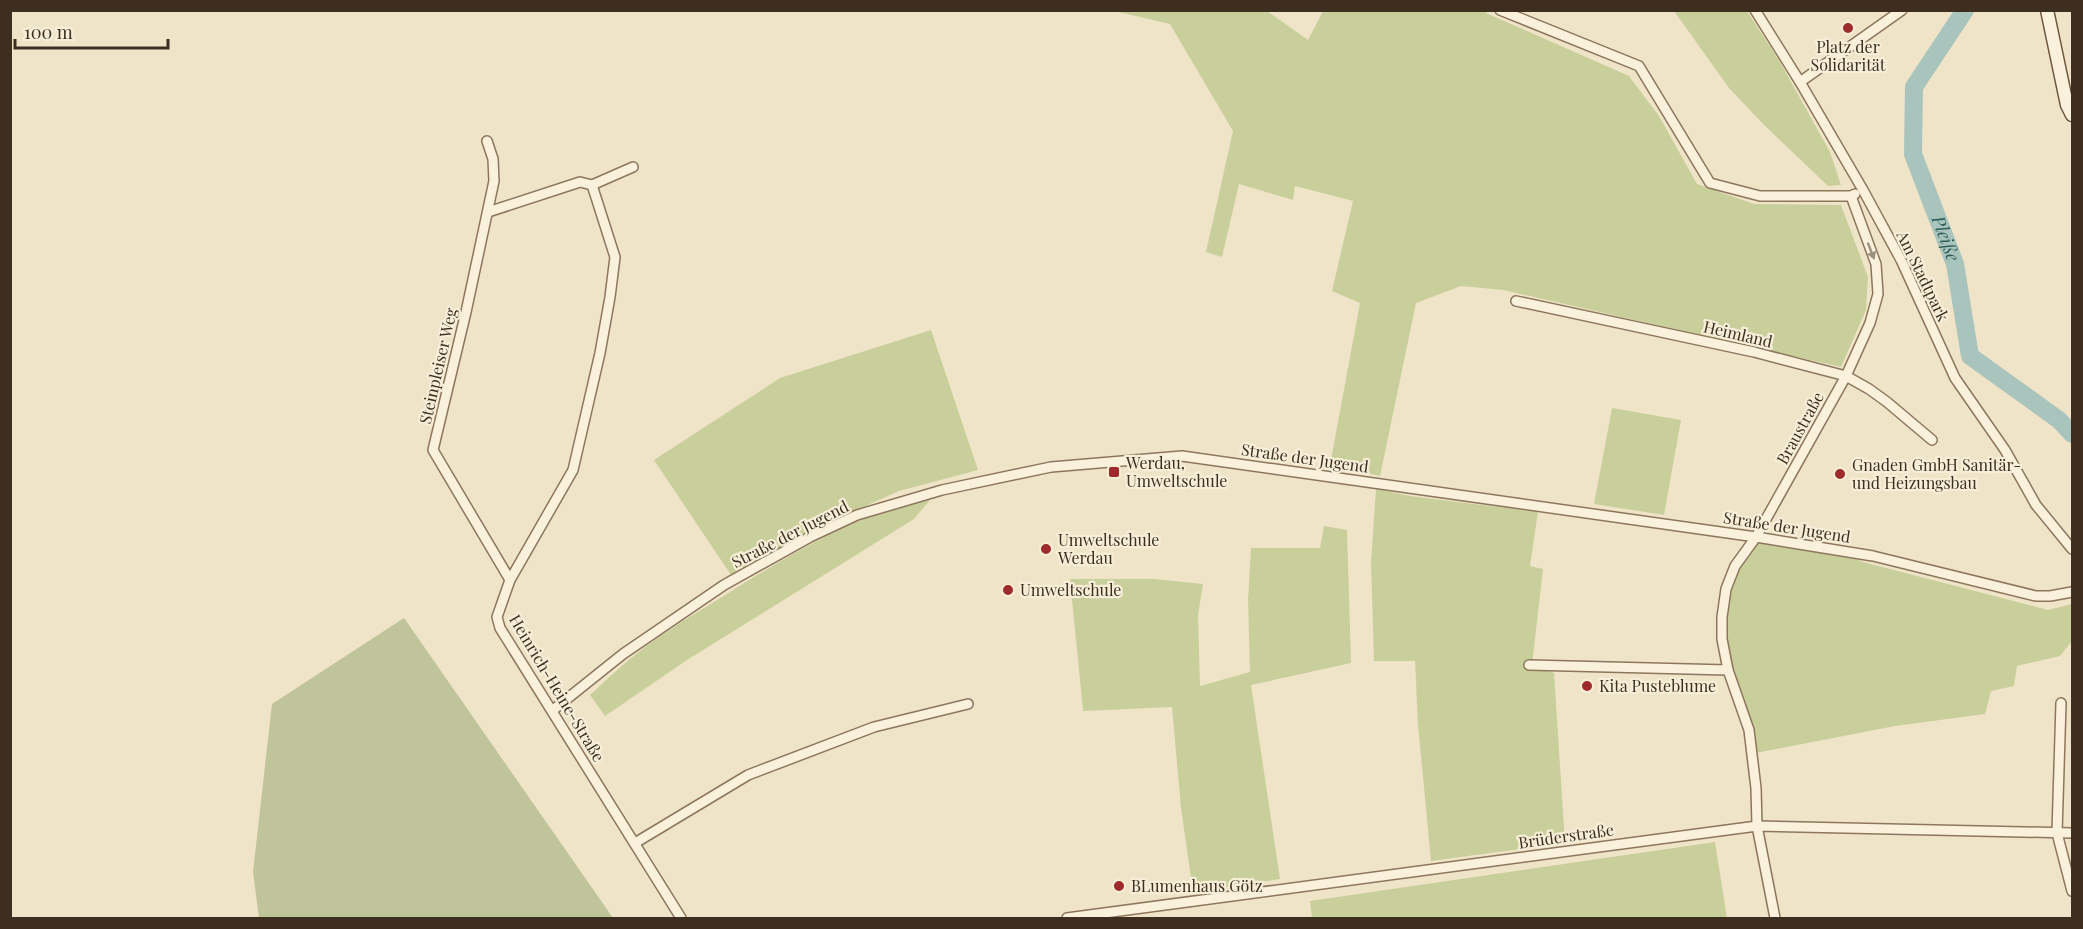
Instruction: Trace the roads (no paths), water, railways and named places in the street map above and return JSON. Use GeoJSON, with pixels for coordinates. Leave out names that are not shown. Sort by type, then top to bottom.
{"type":"FeatureCollection","features":[{"type":"Feature","properties":{"kind":"street"},"geometry":{"type":"LineString","coordinates":[[1500,10],[1639,66],[1710,183],[1760,196],[1851,196],[1863,190]]}},
{"type":"Feature","properties":{"kind":"street","name":"Am Stadtpark"},"geometry":{"type":"LineString","coordinates":[[1755,10],[1863,190],[1901,261],[1955,378],[2006,450],[2036,505],[2073,549]]}},
{"type":"Feature","properties":{"kind":"street"},"geometry":{"type":"LineString","coordinates":[[1800,82],[1902,10]]}},
{"type":"Feature","properties":{"kind":"street"},"geometry":{"type":"LineString","coordinates":[[2047,10],[2067,105],[2073,115]]}},
{"type":"Feature","properties":{"kind":"street","name":"Steinpleiser Weg"},"geometry":{"type":"LineString","coordinates":[[487,141],[493,159],[494,181],[434,450],[510,580]]}},
{"type":"Feature","properties":{"kind":"street"},"geometry":{"type":"LineString","coordinates":[[488,212],[580,182],[592,186],[633,166]]}},
{"type":"Feature","properties":{"kind":"street","name":"Heinrich-Heine-Straße"},"geometry":{"type":"LineString","coordinates":[[592,186],[615,257],[600,353],[573,470],[510,580],[497,616],[500,628],[681,918]]}},
{"type":"Feature","properties":{"kind":"street","name":"Braustraße"},"geometry":{"type":"LineString","coordinates":[[1775,918],[1757,826],[1756,788],[1749,730],[1728,670],[1722,639],[1726,589],[1735,566],[1756,537],[1846,376],[1870,323],[1878,294],[1876,264],[1851,196]]}},
{"type":"Feature","properties":{"kind":"street","name":"Heimland"},"geometry":{"type":"LineString","coordinates":[[1516,302],[1754,352],[1846,376],[1887,402],[1932,440]]}},
{"type":"Feature","properties":{"kind":"street","name":"Straße der Jugend"},"geometry":{"type":"LineString","coordinates":[[553,710],[623,654],[724,585],[810,537],[857,515],[942,490],[1051,467],[1182,456],[1756,537],[1873,556],[2036,596],[2073,592]]}},
{"type":"Feature","properties":{"kind":"street"},"geometry":{"type":"LineString","coordinates":[[1529,665],[1728,670]]}},
{"type":"Feature","properties":{"kind":"street"},"geometry":{"type":"LineString","coordinates":[[2061,702],[2057,833],[2073,891]]}},
{"type":"Feature","properties":{"kind":"street"},"geometry":{"type":"LineString","coordinates":[[635,843],[748,775],[874,727],[968,704]]}},
{"type":"Feature","properties":{"kind":"street","name":"Brüderstraße"},"geometry":{"type":"LineString","coordinates":[[1069,918],[1757,826],[2073,833]]}},
{"type":"Feature","properties":{"kind":"waterway","name":"Pleiße"},"geometry":{"type":"LineString","coordinates":[[1965,10],[1914,87],[1913,154],[1955,264],[1970,356],[2059,420],[2072,434]]}},
{"type":"Feature","properties":{"kind":"place","name":"Platz der Solidarität"},"geometry":{"type":"Point","coordinates":[1848,28]}},
{"type":"Feature","properties":{"kind":"place","name":"Werdau, Umweltschule"},"geometry":{"type":"Point","coordinates":[1114,472]}},
{"type":"Feature","properties":{"kind":"place","name":"Gnaden GmbH Sanitär- und Heizungsbau"},"geometry":{"type":"Point","coordinates":[1840,474]}},
{"type":"Feature","properties":{"kind":"place","name":"Umweltschule Werdau"},"geometry":{"type":"Point","coordinates":[1046,549]}},
{"type":"Feature","properties":{"kind":"place","name":"Umweltschule"},"geometry":{"type":"Point","coordinates":[1008,590]}},
{"type":"Feature","properties":{"kind":"place","name":"Kita Pusteblume"},"geometry":{"type":"Point","coordinates":[1587,686]}},
{"type":"Feature","properties":{"kind":"place","name":"BLumenhaus Götz"},"geometry":{"type":"Point","coordinates":[1119,886]}}]}
